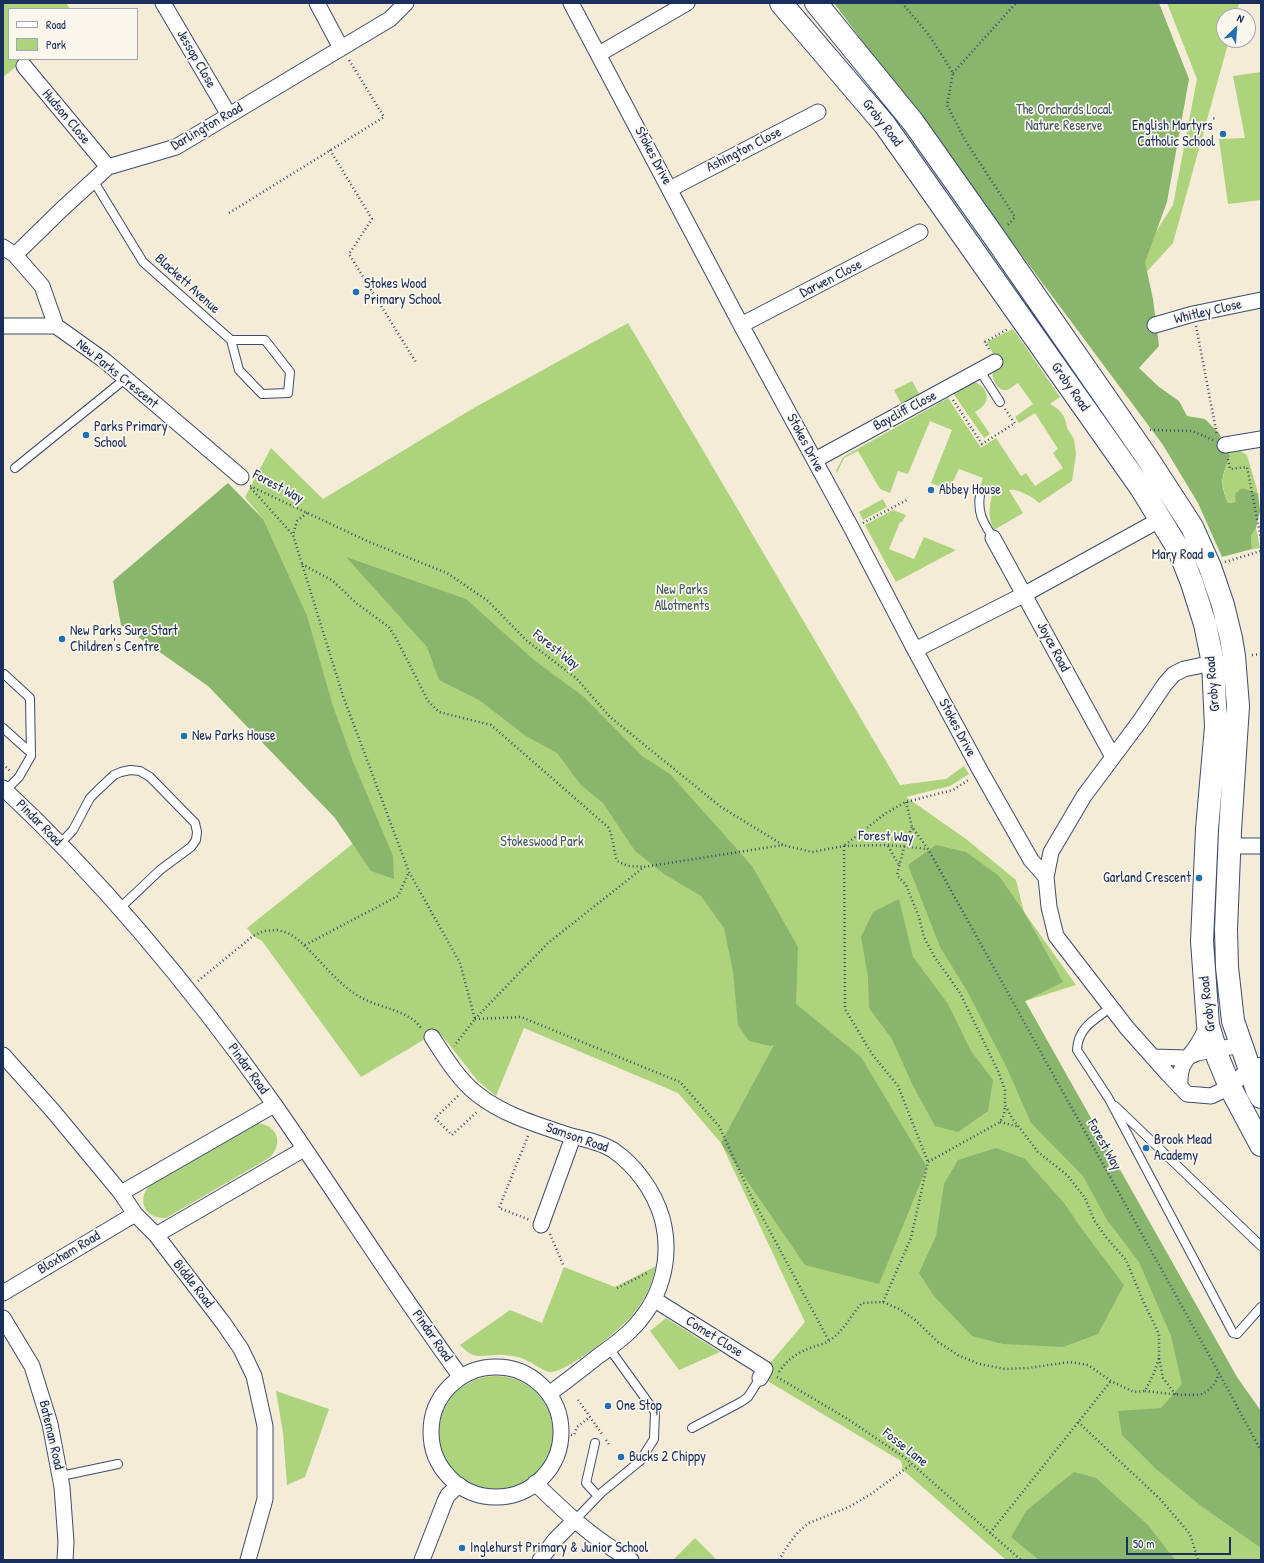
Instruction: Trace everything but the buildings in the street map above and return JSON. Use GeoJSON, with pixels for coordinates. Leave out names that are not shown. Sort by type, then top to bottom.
{"type":"FeatureCollection","features":[{"type":"Feature","properties":{"kind":"main road","name":"Groby Road"},"geometry":{"type":"LineString","coordinates":[[781,3],[885,125],[1142,488],[1179,550],[1205,624],[1213,664],[1216,727],[1208,829],[1202,941],[1208,1025],[1230,1087],[1261,1145]]}},
{"type":"Feature","properties":{"kind":"main road","name":"Groby Road"},"geometry":{"type":"LineString","coordinates":[[816,3],[913,122],[995,238],[1146,456],[1192,527],[1210,567],[1223,605],[1231,638],[1238,706],[1226,929],[1227,967],[1233,1022],[1241,1045],[1255,1067],[1261,1097]]}},
{"type":"Feature","properties":{"kind":"main road"},"geometry":{"type":"LineString","coordinates":[[1208,829],[1230,838]]}},
{"type":"Feature","properties":{"kind":"street","name":"Jessop Close"},"geometry":{"type":"LineString","coordinates":[[163,3],[229,115]]}},
{"type":"Feature","properties":{"kind":"street"},"geometry":{"type":"LineString","coordinates":[[317,3],[341,48]]}},
{"type":"Feature","properties":{"kind":"street","name":"Darlington Road"},"geometry":{"type":"LineString","coordinates":[[9,251],[108,168],[176,147],[390,19],[406,3]]}},
{"type":"Feature","properties":{"kind":"street","name":"Stokes Drive"},"geometry":{"type":"LineString","coordinates":[[571,3],[741,325],[815,460],[981,772],[1031,860],[1046,877]]}},
{"type":"Feature","properties":{"kind":"street"},"geometry":{"type":"LineString","coordinates":[[599,54],[687,3]]}},
{"type":"Feature","properties":{"kind":"street","name":"Hudson Close"},"geometry":{"type":"LineString","coordinates":[[24,66],[108,168]]}},
{"type":"Feature","properties":{"kind":"street","name":"Ashington Close"},"geometry":{"type":"LineString","coordinates":[[670,189],[818,112]]}},
{"type":"Feature","properties":{"kind":"street","name":"Darwen Close"},"geometry":{"type":"LineString","coordinates":[[741,325],[920,232]]}},
{"type":"Feature","properties":{"kind":"street"},"geometry":{"type":"LineString","coordinates":[[3,326],[56,326],[42,286],[9,251]]}},
{"type":"Feature","properties":{"kind":"street","name":"Whitley Close"},"geometry":{"type":"LineString","coordinates":[[1155,325],[1193,314],[1261,300]]}},
{"type":"Feature","properties":{"kind":"street","name":"New Parks Crescent"},"geometry":{"type":"LineString","coordinates":[[56,326],[105,361],[245,482]]}},
{"type":"Feature","properties":{"kind":"street","name":"Baycliff Close"},"geometry":{"type":"LineString","coordinates":[[815,460],[995,362]]}},
{"type":"Feature","properties":{"kind":"street"},"geometry":{"type":"LineString","coordinates":[[1225,445],[1261,439]]}},
{"type":"Feature","properties":{"kind":"street"},"geometry":{"type":"LineString","coordinates":[[915,650],[1025,594],[1161,519]]}},
{"type":"Feature","properties":{"kind":"street","name":"Joyce Road"},"geometry":{"type":"LineString","coordinates":[[994,538],[1112,757]]}},
{"type":"Feature","properties":{"kind":"street"},"geometry":{"type":"LineString","coordinates":[[1213,664],[1184,669],[1174,674],[1165,684],[1140,721],[1084,796],[1051,852],[1046,877],[1049,907],[1056,936],[1111,1007],[1153,1057],[1188,1094],[1211,1096],[1230,1087],[1255,1067]]}},
{"type":"Feature","properties":{"kind":"street","name":"Pindar Road"},"geometry":{"type":"LineString","coordinates":[[4,789],[60,844],[120,908],[188,989],[274,1105],[360,1233],[461,1377]]}},
{"type":"Feature","properties":{"kind":"street"},"geometry":{"type":"LineString","coordinates":[[1230,838],[1261,846]]}},
{"type":"Feature","properties":{"kind":"street"},"geometry":{"type":"LineString","coordinates":[[1180,1087],[1181,1067],[1186,1058],[1199,1043],[1208,1025]]}},
{"type":"Feature","properties":{"kind":"street","name":"Samson Road"},"geometry":{"type":"LineString","coordinates":[[432,1037],[445,1057],[476,1094],[499,1109],[533,1123],[573,1137],[594,1142],[612,1150],[629,1163],[639,1174],[651,1191],[659,1207],[665,1231],[666,1250],[664,1271],[655,1300],[630,1332],[549,1394]]}},
{"type":"Feature","properties":{"kind":"street"},"geometry":{"type":"LineString","coordinates":[[1153,1057],[1186,1058],[1197,1053],[1241,1045]]}},
{"type":"Feature","properties":{"kind":"street","name":"Biddle Road"},"geometry":{"type":"LineString","coordinates":[[3,1055],[53,1111],[121,1193],[135,1214],[156,1235],[241,1349],[254,1376],[265,1426],[264,1499],[248,1560]]}},
{"type":"Feature","properties":{"kind":"street"},"geometry":{"type":"LineString","coordinates":[[121,1193],[274,1105]]}},
{"type":"Feature","properties":{"kind":"street"},"geometry":{"type":"LineString","coordinates":[[541,1225],[573,1137]]}},
{"type":"Feature","properties":{"kind":"street"},"geometry":{"type":"LineString","coordinates":[[156,1235],[304,1149]]}},
{"type":"Feature","properties":{"kind":"street","name":"Bloxham Road"},"geometry":{"type":"LineString","coordinates":[[3,1293],[135,1214]]}},
{"type":"Feature","properties":{"kind":"street","name":"Comet Close"},"geometry":{"type":"LineString","coordinates":[[655,1300],[765,1370],[760,1378]]}},
{"type":"Feature","properties":{"kind":"street","name":"Bateman Road"},"geometry":{"type":"LineString","coordinates":[[3,1318],[32,1366],[50,1424],[61,1476],[66,1542],[65,1560]]}},
{"type":"Feature","properties":{"kind":"street"},"geometry":{"type":"LineString","coordinates":[[492,1367],[508,1368],[524,1373],[538,1382],[549,1394],[558,1412],[561,1432],[558,1451],[549,1469],[535,1483],[521,1492],[505,1496],[489,1496],[473,1492],[458,1485],[445,1472],[436,1457],[431,1439],[432,1421],[437,1404],[447,1388],[461,1377],[476,1370],[492,1367]]}},
{"type":"Feature","properties":{"kind":"street"},"geometry":{"type":"LineString","coordinates":[[535,1483],[574,1521],[593,1536],[631,1560]]}},
{"type":"Feature","properties":{"kind":"street"},"geometry":{"type":"LineString","coordinates":[[422,1560],[445,1501],[448,1495],[458,1485]]}},
{"type":"Feature","properties":{"kind":"street"},"geometry":{"type":"LineString","coordinates":[[540,1560],[555,1540],[574,1521]]}},
{"type":"Feature","properties":{"kind":"lane","name":"Blackett Avenue"},"geometry":{"type":"LineString","coordinates":[[93,180],[143,262],[231,340]]}},
{"type":"Feature","properties":{"kind":"lane"},"geometry":{"type":"LineString","coordinates":[[231,340],[265,340],[290,372],[288,393],[262,394],[239,370],[231,340]]}},
{"type":"Feature","properties":{"kind":"lane"},"geometry":{"type":"LineString","coordinates":[[980,371],[1000,402]]}},
{"type":"Feature","properties":{"kind":"lane"},"geometry":{"type":"LineString","coordinates":[[15,468],[125,379]]}},
{"type":"Feature","properties":{"kind":"lane"},"geometry":{"type":"LineString","coordinates":[[980,495],[980,512],[994,538]]}},
{"type":"Feature","properties":{"kind":"lane"},"geometry":{"type":"LineString","coordinates":[[3,675],[4,674],[30,698],[31,753],[31,756],[19,777],[4,789]]}},
{"type":"Feature","properties":{"kind":"lane"},"geometry":{"type":"LineString","coordinates":[[3,728],[31,753]]}},
{"type":"Feature","properties":{"kind":"lane"},"geometry":{"type":"LineString","coordinates":[[60,844],[73,830],[90,798],[114,775],[130,770],[140,771],[150,776],[190,818],[194,823],[197,832],[196,840],[191,847],[160,870],[120,908]]}},
{"type":"Feature","properties":{"kind":"lane"},"geometry":{"type":"LineString","coordinates":[[1111,1007],[1081,1032],[1077,1040],[1077,1050],[1109,1099],[1233,1333],[1237,1334],[1261,1306]]}},
{"type":"Feature","properties":{"kind":"lane"},"geometry":{"type":"LineString","coordinates":[[1109,1099],[1261,1246]]}},
{"type":"Feature","properties":{"kind":"lane"},"geometry":{"type":"LineString","coordinates":[[574,1521],[598,1496],[640,1461],[654,1439],[655,1412],[609,1348]]}},
{"type":"Feature","properties":{"kind":"lane"},"geometry":{"type":"LineString","coordinates":[[692,1428],[748,1397],[760,1378]]}},
{"type":"Feature","properties":{"kind":"lane"},"geometry":{"type":"LineString","coordinates":[[595,1443],[586,1483],[598,1496]]}},
{"type":"Feature","properties":{"kind":"lane"},"geometry":{"type":"LineString","coordinates":[[61,1476],[118,1464]]}},
{"type":"Feature","properties":{"kind":"path"},"geometry":{"type":"LineString","coordinates":[[902,3],[928,35],[953,73]]}},
{"type":"Feature","properties":{"kind":"path"},"geometry":{"type":"LineString","coordinates":[[995,238],[1015,217],[965,140],[946,105],[953,73],[1016,3]]}},
{"type":"Feature","properties":{"kind":"path"},"geometry":{"type":"LineString","coordinates":[[229,213],[384,117],[341,48]]}},
{"type":"Feature","properties":{"kind":"path"},"geometry":{"type":"LineString","coordinates":[[330,150],[372,219],[349,254],[417,364]]}},
{"type":"Feature","properties":{"kind":"path"},"geometry":{"type":"LineString","coordinates":[[1149,430],[1192,431],[1218,442],[1193,314]]}},
{"type":"Feature","properties":{"kind":"path"},"geometry":{"type":"LineString","coordinates":[[995,362],[985,342],[1023,321]]}},
{"type":"Feature","properties":{"kind":"path"},"geometry":{"type":"LineString","coordinates":[[946,389],[982,444],[1015,424],[1000,402]]}},
{"type":"Feature","properties":{"kind":"path"},"geometry":{"type":"LineString","coordinates":[[1225,445],[1230,469],[1247,467],[1261,539]]}},
{"type":"Feature","properties":{"kind":"path"},"geometry":{"type":"LineString","coordinates":[[245,482],[293,535],[343,696],[409,872],[460,963],[475,1019]]}},
{"type":"Feature","properties":{"kind":"path","name":"Forest Way"},"geometry":{"type":"LineString","coordinates":[[245,482],[367,541],[447,573],[488,601],[527,641],[576,678],[610,717],[721,807],[783,845],[812,852],[844,846],[888,845],[928,849]]}},
{"type":"Feature","properties":{"kind":"path"},"geometry":{"type":"LineString","coordinates":[[852,529],[907,500]]}},
{"type":"Feature","properties":{"kind":"path"},"geometry":{"type":"LineString","coordinates":[[293,535],[297,521],[307,513]]}},
{"type":"Feature","properties":{"kind":"path"},"geometry":{"type":"LineString","coordinates":[[1220,564],[1261,551]]}},
{"type":"Feature","properties":{"kind":"path"},"geometry":{"type":"LineString","coordinates":[[302,563],[333,581],[356,603],[388,627],[397,640],[428,701],[439,712],[491,725],[608,827],[613,838],[614,852],[617,861],[628,866],[644,867],[783,845]]}},
{"type":"Feature","properties":{"kind":"path","name":"Forest Way"},"geometry":{"type":"LineString","coordinates":[[844,846],[886,812],[906,802],[953,790],[981,772]]}},
{"type":"Feature","properties":{"kind":"path","name":"Forest Way"},"geometry":{"type":"LineString","coordinates":[[906,802],[912,827],[928,849],[1261,1452]]}},
{"type":"Feature","properties":{"kind":"path"},"geometry":{"type":"LineString","coordinates":[[912,827],[904,846],[897,875],[906,886],[919,917],[924,937],[934,956],[960,993],[998,1071],[1005,1090],[1004,1115],[1000,1122],[928,1162]]}},
{"type":"Feature","properties":{"kind":"path"},"geometry":{"type":"LineString","coordinates":[[888,845],[899,865]]}},
{"type":"Feature","properties":{"kind":"path"},"geometry":{"type":"LineString","coordinates":[[844,846],[845,1009],[872,1054],[898,1086],[928,1162],[910,1238],[883,1302]]}},
{"type":"Feature","properties":{"kind":"path"},"geometry":{"type":"LineString","coordinates":[[445,1057],[475,1019],[548,944],[644,867]]}},
{"type":"Feature","properties":{"kind":"path"},"geometry":{"type":"LineString","coordinates":[[305,945],[398,896],[409,872]]}},
{"type":"Feature","properties":{"kind":"path"},"geometry":{"type":"LineString","coordinates":[[188,989],[253,936],[264,930],[277,930],[288,933],[305,945],[349,990],[363,999],[400,1012],[420,1026],[428,1037],[432,1037]]}},
{"type":"Feature","properties":{"kind":"path"},"geometry":{"type":"LineString","coordinates":[[475,1019],[521,1017],[680,1082],[719,1126],[751,1196],[829,1341],[843,1329],[853,1312],[862,1303],[883,1302],[900,1309],[914,1319],[938,1342],[958,1355],[979,1364],[1005,1369],[1028,1368],[1070,1362],[1088,1366],[1111,1381],[1134,1392],[1145,1391],[1176,1395],[1203,1394],[1214,1385],[1219,1374]]}},
{"type":"Feature","properties":{"kind":"path"},"geometry":{"type":"LineString","coordinates":[[469,1086],[435,1118],[452,1136],[488,1102]]}},
{"type":"Feature","properties":{"kind":"path"},"geometry":{"type":"LineString","coordinates":[[1005,1105],[1019,1127],[1029,1137],[1038,1152],[1067,1175],[1085,1198],[1094,1220],[1105,1236],[1126,1260],[1159,1334],[1159,1358],[1163,1378],[1176,1395]]}},
{"type":"Feature","properties":{"kind":"path"},"geometry":{"type":"LineString","coordinates":[[1000,1122],[1019,1127]]}},
{"type":"Feature","properties":{"kind":"path"},"geometry":{"type":"LineString","coordinates":[[533,1123],[499,1208],[547,1227],[564,1267]]}},
{"type":"Feature","properties":{"kind":"path"},"geometry":{"type":"LineString","coordinates":[[617,1288],[655,1269],[664,1271]]}},
{"type":"Feature","properties":{"kind":"path","name":"Fosse Lane"},"geometry":{"type":"LineString","coordinates":[[829,1341],[807,1349],[787,1361],[776,1376],[846,1418],[912,1464],[1020,1560]]}},
{"type":"Feature","properties":{"kind":"path"},"geometry":{"type":"LineString","coordinates":[[1145,1391],[1154,1373],[1159,1358]]}},
{"type":"Feature","properties":{"kind":"path"},"geometry":{"type":"LineString","coordinates":[[990,1533],[1111,1381]]}},
{"type":"Feature","properties":{"kind":"path"},"geometry":{"type":"LineString","coordinates":[[578,1400],[610,1446]]}},
{"type":"Feature","properties":{"kind":"path"},"geometry":{"type":"LineString","coordinates":[[571,1435],[574,1435],[577,1427],[590,1417]]}},
{"type":"Feature","properties":{"kind":"path"},"geometry":{"type":"LineString","coordinates":[[1078,1422],[1160,1499],[1190,1534],[1198,1560]]}},
{"type":"Feature","properties":{"kind":"path"},"geometry":{"type":"LineString","coordinates":[[779,1560],[788,1545],[799,1531],[808,1523],[849,1507],[866,1498],[912,1464]]}},
{"type":"Feature","properties":{"kind":"green space"},"geometry":{"type":"Polygon","coordinates":[[[3,3],[66,3],[69,8],[8,8],[8,60],[25,60],[3,77],[3,3]]]}},
{"type":"Feature","properties":{"kind":"green space","name":"The Orchards Local Nature Reserve"},"geometry":{"type":"Polygon","coordinates":[[[834,3],[1159,3],[1189,79],[1167,202],[1145,262],[1153,299],[1159,346],[1139,368],[1159,387],[1179,401],[1187,416],[1205,419],[1219,433],[1230,456],[1223,474],[1223,490],[1228,503],[1236,502],[1235,494],[1242,488],[1258,493],[1260,511],[1256,528],[1251,536],[1252,549],[1222,557],[1198,503],[1163,445],[834,3]]]}},
{"type":"Feature","properties":{"kind":"green space"},"geometry":{"type":"Polygon","coordinates":[[[1167,3],[1239,3],[1238,8],[1216,8],[1216,48],[1227,48],[1173,243],[1091,333],[1173,205],[1197,79],[1167,3]]]}},
{"type":"Feature","properties":{"kind":"green space"},"geometry":{"type":"Polygon","coordinates":[[[1261,72],[1261,200],[1228,204],[1219,139],[1245,138],[1233,76],[1261,72]]]}},
{"type":"Feature","properties":{"kind":"green space","name":"Stokeswood Park"},"geometry":{"type":"Polygon","coordinates":[[[628,323],[900,785],[946,779],[964,766],[969,774],[950,786],[906,797],[966,839],[1016,880],[1024,912],[1076,985],[1025,1001],[1261,1428],[1261,1560],[1006,1560],[903,1470],[901,1461],[761,1377],[765,1369],[805,1322],[721,1143],[678,1093],[524,1028],[496,1096],[477,1080],[440,1033],[425,1039],[361,1077],[262,941],[253,936],[247,928],[355,842],[263,519],[245,497],[271,448],[323,499],[472,409],[628,323]]]}},
{"type":"Feature","properties":{"kind":"green space"},"geometry":{"type":"Polygon","coordinates":[[[1013,329],[1060,397],[1050,404],[1058,409],[1063,415],[1067,428],[1074,439],[1076,454],[1072,481],[1039,503],[1033,498],[1016,490],[1009,490],[1023,513],[994,530],[990,513],[992,495],[979,489],[983,478],[959,469],[949,490],[931,483],[952,430],[930,421],[908,474],[898,471],[890,493],[880,489],[858,451],[844,458],[837,473],[836,471],[843,457],[948,398],[981,448],[996,438],[1021,476],[1026,473],[1035,486],[1063,468],[1053,453],[1058,449],[1035,413],[1019,423],[1015,417],[1033,404],[1018,383],[1010,389],[1004,390],[999,388],[994,381],[993,373],[999,365],[987,342],[1013,329]]]}},
{"type":"Feature","properties":{"kind":"green space"},"geometry":{"type":"Polygon","coordinates":[[[912,381],[921,397],[903,407],[894,390],[912,381]]]}},
{"type":"Feature","properties":{"kind":"green space"},"geometry":{"type":"Polygon","coordinates":[[[974,382],[984,389],[987,395],[986,403],[975,412],[990,434],[984,438],[953,393],[974,382]]]}},
{"type":"Feature","properties":{"kind":"green space"},"geometry":{"type":"Polygon","coordinates":[[[1235,448],[1247,455],[1258,493],[1242,488],[1236,502],[1228,503],[1223,480],[1230,456],[1228,450],[1235,448]]]}},
{"type":"Feature","properties":{"kind":"green space"},"geometry":{"type":"Polygon","coordinates":[[[228,483],[263,519],[307,616],[332,703],[352,759],[393,856],[394,879],[371,871],[335,818],[208,686],[121,625],[113,581],[228,483]]]}},
{"type":"Feature","properties":{"kind":"green space"},"geometry":{"type":"Polygon","coordinates":[[[883,499],[887,507],[863,520],[859,512],[883,499]]]}},
{"type":"Feature","properties":{"kind":"green space"},"geometry":{"type":"Polygon","coordinates":[[[893,510],[906,515],[902,522],[900,522],[889,549],[914,559],[924,537],[956,550],[896,582],[865,525],[893,510]]]}},
{"type":"Feature","properties":{"kind":"green space"},"geometry":{"type":"Polygon","coordinates":[[[1256,528],[1260,548],[1252,549],[1251,536],[1256,528]]]}},
{"type":"Feature","properties":{"kind":"green space"},"geometry":{"type":"Polygon","coordinates":[[[346,557],[466,599],[534,660],[584,697],[642,756],[670,774],[752,866],[798,947],[796,1004],[861,1057],[927,1167],[879,1284],[805,1265],[721,1143],[774,1045],[770,1046],[749,1041],[738,1025],[733,971],[724,928],[701,896],[664,874],[635,851],[603,803],[581,785],[557,753],[526,736],[479,700],[439,680],[427,647],[346,557]]]}},
{"type":"Feature","properties":{"kind":"green space"},"geometry":{"type":"Polygon","coordinates":[[[936,845],[966,852],[999,876],[1024,912],[1063,982],[1025,1001],[1237,1377],[1261,1411],[1261,1548],[1201,1506],[1156,1469],[1122,1435],[1118,1411],[1161,1408],[1182,1384],[1171,1336],[1139,1262],[1107,1220],[1083,1176],[1031,1123],[1006,1066],[967,991],[940,947],[908,865],[936,845]]]}},
{"type":"Feature","properties":{"kind":"green space"},"geometry":{"type":"Polygon","coordinates":[[[899,899],[913,957],[948,1004],[971,1051],[993,1080],[988,1111],[958,1132],[935,1126],[913,1086],[892,1039],[869,1008],[868,977],[861,937],[873,912],[899,899]]]}},
{"type":"Feature","properties":{"kind":"green space"},"geometry":{"type":"Polygon","coordinates":[[[257,1123],[270,1127],[276,1136],[276,1147],[274,1153],[269,1158],[166,1218],[159,1218],[148,1213],[143,1203],[143,1198],[149,1186],[251,1125],[257,1123]]]}},
{"type":"Feature","properties":{"kind":"green space"},"geometry":{"type":"Polygon","coordinates":[[[996,1148],[1025,1159],[1064,1203],[1124,1285],[1098,1334],[1063,1347],[1003,1344],[972,1336],[934,1296],[919,1273],[936,1236],[944,1184],[958,1160],[996,1148]]]}},
{"type":"Feature","properties":{"kind":"green space"},"geometry":{"type":"Polygon","coordinates":[[[656,1266],[645,1297],[628,1320],[595,1348],[569,1365],[558,1370],[550,1372],[541,1369],[531,1362],[514,1356],[476,1356],[466,1351],[460,1345],[510,1310],[542,1323],[564,1267],[615,1287],[656,1266]]]}},
{"type":"Feature","properties":{"kind":"green space"},"geometry":{"type":"Polygon","coordinates":[[[666,1318],[720,1352],[679,1370],[650,1331],[666,1318]]]}},
{"type":"Feature","properties":{"kind":"green space"},"geometry":{"type":"Polygon","coordinates":[[[496,1376],[518,1380],[536,1393],[549,1411],[553,1433],[549,1455],[536,1473],[518,1486],[496,1490],[474,1486],[456,1473],[443,1455],[439,1433],[443,1411],[456,1393],[474,1380],[496,1376]]]}},
{"type":"Feature","properties":{"kind":"green space"},"geometry":{"type":"Polygon","coordinates":[[[276,1391],[329,1409],[305,1477],[287,1485],[283,1433],[276,1391]]]}},
{"type":"Feature","properties":{"kind":"green space"},"geometry":{"type":"Polygon","coordinates":[[[1074,1472],[1096,1478],[1148,1525],[1175,1560],[1039,1560],[1011,1537],[1027,1510],[1074,1472]]]}},
{"type":"Feature","properties":{"kind":"green space"},"geometry":{"type":"Polygon","coordinates":[[[695,1538],[717,1560],[673,1560],[695,1538]]]}},
{"type":"Feature","properties":{"kind":"place","name":"English Martyrs' Catholic School"},"geometry":{"type":"Point","coordinates":[1223,134]}},
{"type":"Feature","properties":{"kind":"place","name":"Stokes Wood Primary School"},"geometry":{"type":"Point","coordinates":[356,292]}},
{"type":"Feature","properties":{"kind":"place","name":"Parks Primary School"},"geometry":{"type":"Point","coordinates":[86,435]}},
{"type":"Feature","properties":{"kind":"place","name":"Abbey House"},"geometry":{"type":"Point","coordinates":[931,490]}},
{"type":"Feature","properties":{"kind":"place","name":"Mary Road"},"geometry":{"type":"Point","coordinates":[1211,555]}},
{"type":"Feature","properties":{"kind":"place","name":"New Parks Sure Start Children's Centre"},"geometry":{"type":"Point","coordinates":[62,639]}},
{"type":"Feature","properties":{"kind":"place","name":"New Parks House"},"geometry":{"type":"Point","coordinates":[184,736]}},
{"type":"Feature","properties":{"kind":"place","name":"Garland Crescent"},"geometry":{"type":"Point","coordinates":[1199,878]}},
{"type":"Feature","properties":{"kind":"place","name":"Brook Mead Academy"},"geometry":{"type":"Point","coordinates":[1146,1148]}},
{"type":"Feature","properties":{"kind":"place","name":"One Stop"},"geometry":{"type":"Point","coordinates":[608,1406]}},
{"type":"Feature","properties":{"kind":"place","name":"Bucks 2 Chippy"},"geometry":{"type":"Point","coordinates":[621,1457]}},
{"type":"Feature","properties":{"kind":"place","name":"Inglehurst Primary & Junior School"},"geometry":{"type":"Point","coordinates":[462,1548]}},
{"type":"Feature","properties":{"kind":"park label","name":"New Parks Allotments"},"geometry":{"type":"Point","coordinates":[682,598]}}]}
